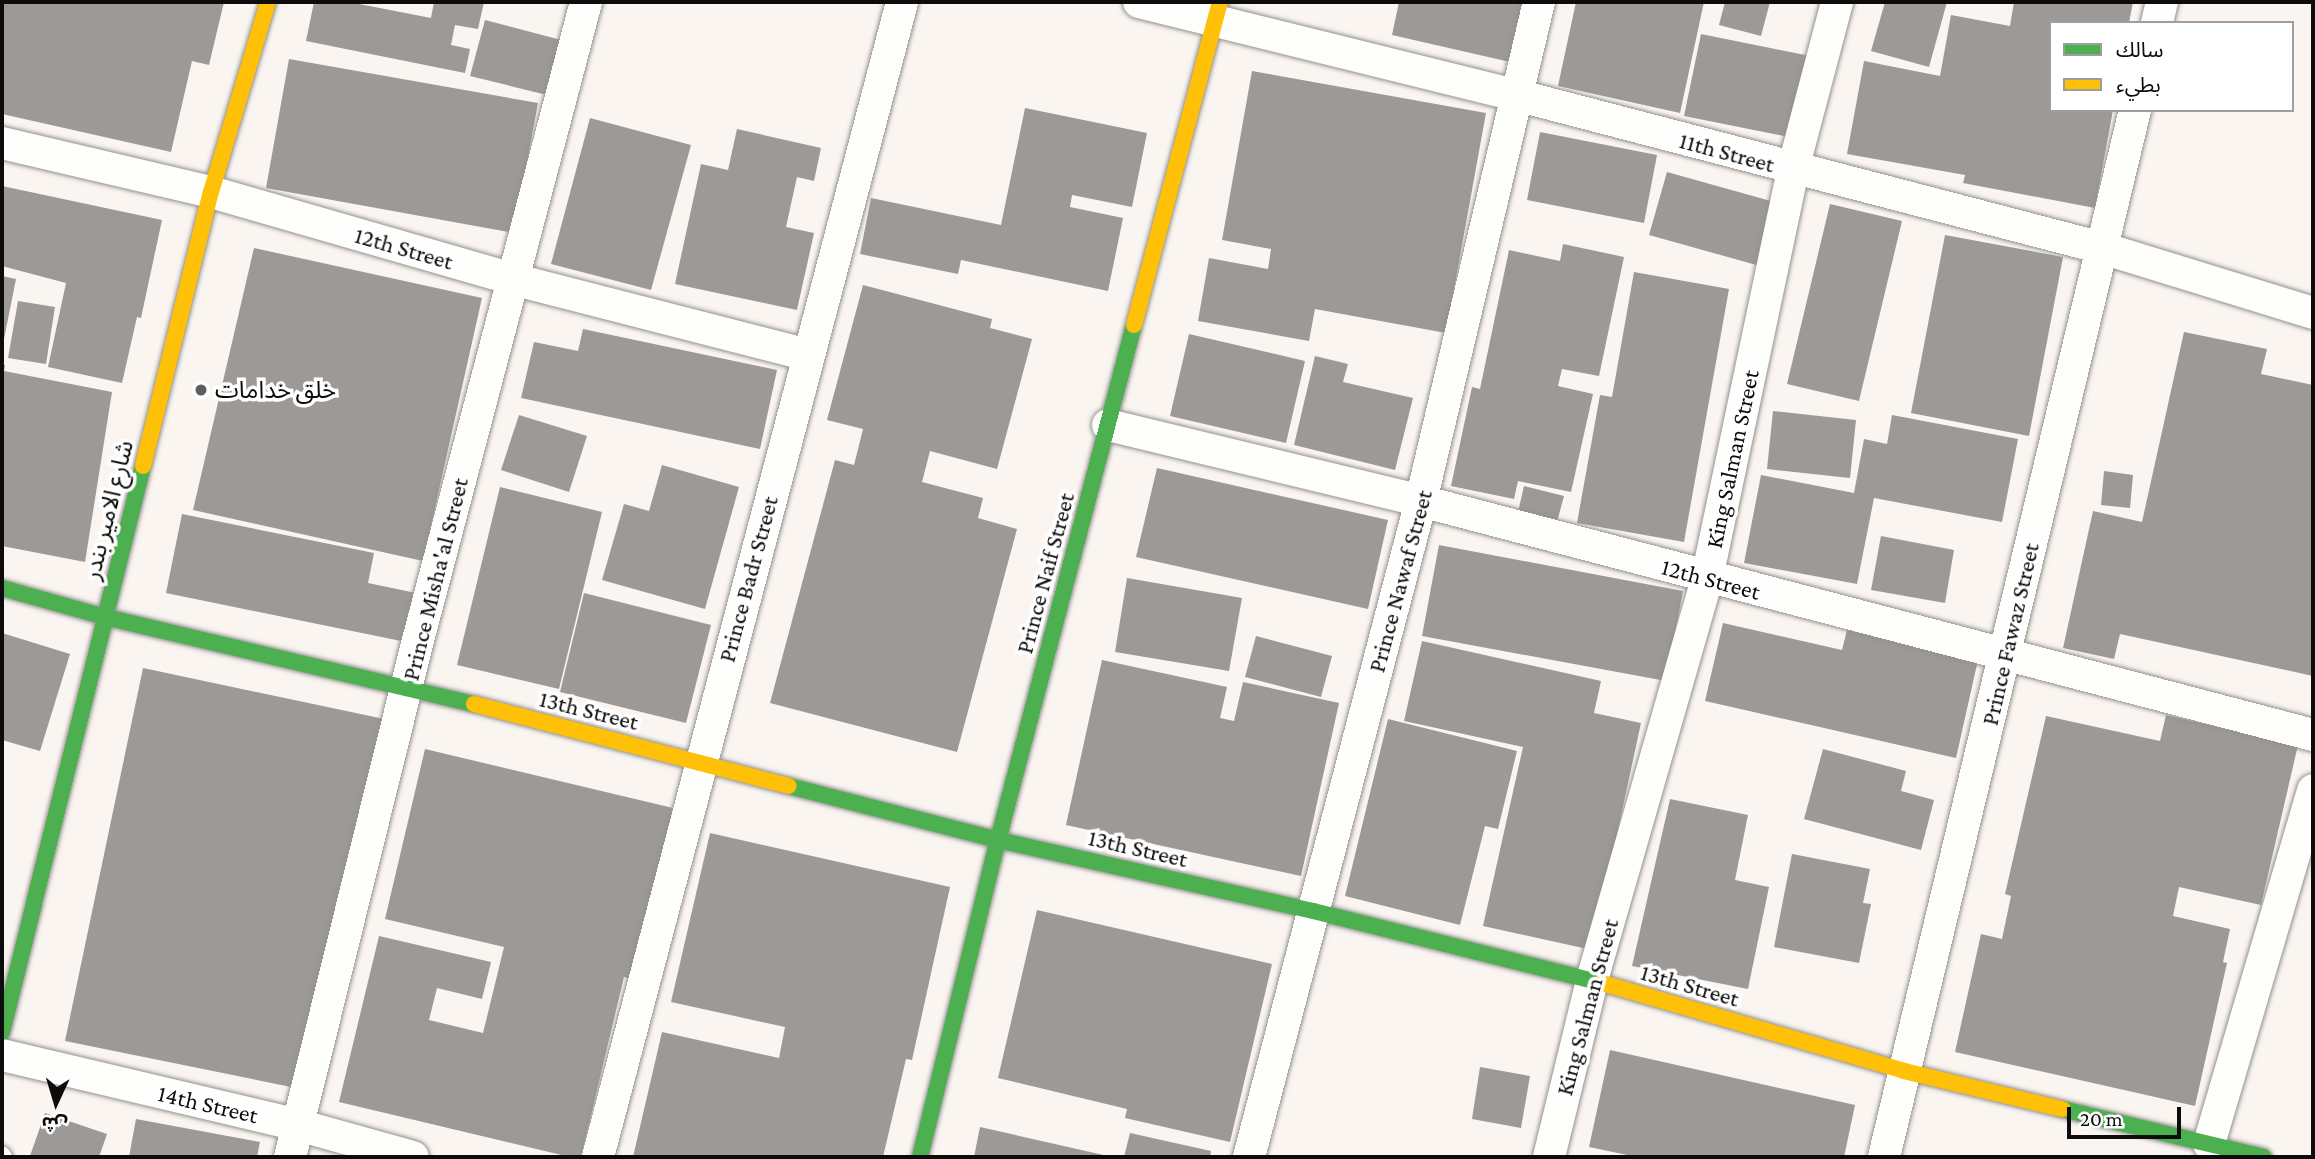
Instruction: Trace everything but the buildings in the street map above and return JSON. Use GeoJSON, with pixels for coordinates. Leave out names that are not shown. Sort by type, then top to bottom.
{"type":"FeatureCollection","features":[{"type":"Feature","properties":{"kind":"street","name":"شارع الامير بندر"},"geometry":{"type":"LineString","coordinates":[[2,1032],[211,192],[268,2]]}},
{"type":"Feature","properties":{"kind":"street","name":"Prince Misha'al Street"},"geometry":{"type":"LineString","coordinates":[[290,1157],[408,687],[416,644],[586,2]]}},
{"type":"Feature","properties":{"kind":"street","name":"Prince Badr Street"},"geometry":{"type":"LineString","coordinates":[[597,1157],[902,2]]}},
{"type":"Feature","properties":{"kind":"street","name":"11th Street"},"geometry":{"type":"LineString","coordinates":[[1139,2],[1217,11],[1793,170],[2102,248],[2313,313]]}},
{"type":"Feature","properties":{"kind":"street","name":"Prince Nawaf Street"},"geometry":{"type":"LineString","coordinates":[[1249,1157],[1421,501],[1539,2]]}},
{"type":"Feature","properties":{"kind":"street","name":"King Salman Street"},"geometry":{"type":"LineString","coordinates":[[1549,1157],[1592,980],[1707,578],[1793,170],[1837,2]]}},
{"type":"Feature","properties":{"kind":"street"},"geometry":{"type":"LineString","coordinates":[[2157,21],[2162,2]]}},
{"type":"Feature","properties":{"kind":"street","name":"Prince Naif Street"},"geometry":{"type":"LineString","coordinates":[[920,1157],[998,840],[1217,11]]}},
{"type":"Feature","properties":{"kind":"street","name":"Prince Fawaz Street"},"geometry":{"type":"LineString","coordinates":[[1884,1157],[2135,112]]}},
{"type":"Feature","properties":{"kind":"street","name":"12th Street"},"geometry":{"type":"LineString","coordinates":[[2,143],[211,192],[512,279],[807,355]]}},
{"type":"Feature","properties":{"kind":"street","name":"12th Street"},"geometry":{"type":"LineString","coordinates":[[1108,425],[1421,501],[2313,735]]}},
{"type":"Feature","properties":{"kind":"street","name":"13th Street"},"geometry":{"type":"LineString","coordinates":[[2,589],[105,617],[408,687],[998,840],[1313,911],[1592,980],[1904,1071],[2263,1157]]}},
{"type":"Feature","properties":{"kind":"street"},"geometry":{"type":"LineString","coordinates":[[2209,1144],[2313,790]]}},
{"type":"Feature","properties":{"kind":"street","name":"14th Street"},"geometry":{"type":"LineString","coordinates":[[2,1055],[298,1125],[413,1157]]}},
{"type":"Feature","properties":{"kind":"traffic: fast"},"geometry":{"type":"LineString","coordinates":[[920,1157],[998,840],[1134,325]]}},
{"type":"Feature","properties":{"kind":"traffic: fast"},"geometry":{"type":"LineString","coordinates":[[2,1032],[143,466]]}},
{"type":"Feature","properties":{"kind":"traffic: fast"},"geometry":{"type":"LineString","coordinates":[[2,588],[105,617],[474,704]]}},
{"type":"Feature","properties":{"kind":"traffic: fast"},"geometry":{"type":"LineString","coordinates":[[789,786],[998,840],[1313,911],[1602,983]]}},
{"type":"Feature","properties":{"kind":"traffic: fast"},"geometry":{"type":"LineString","coordinates":[[2062,1109],[2263,1157]]}},
{"type":"Feature","properties":{"kind":"traffic: slow"},"geometry":{"type":"LineString","coordinates":[[143,466],[211,192],[268,2]]}},
{"type":"Feature","properties":{"kind":"traffic: slow"},"geometry":{"type":"LineString","coordinates":[[1134,325],[1220,2]]}},
{"type":"Feature","properties":{"kind":"traffic: slow"},"geometry":{"type":"LineString","coordinates":[[474,704],[789,786]]}},
{"type":"Feature","properties":{"kind":"traffic: slow"},"geometry":{"type":"LineString","coordinates":[[1602,983],[1904,1071],[2062,1109]]}},
{"type":"Feature","properties":{"kind":"place","name":"خلق خدامات"},"geometry":{"type":"Point","coordinates":[201,390]}}]}
